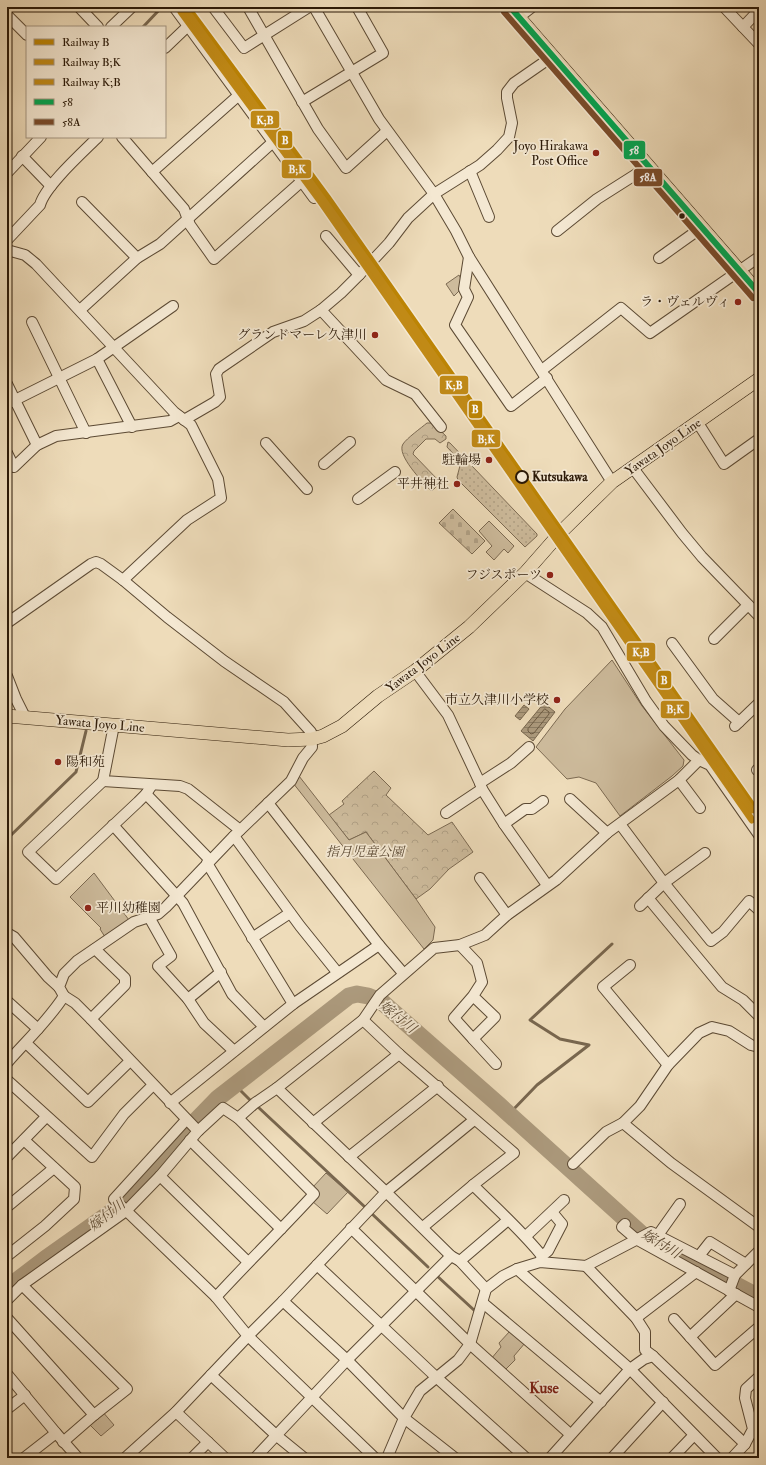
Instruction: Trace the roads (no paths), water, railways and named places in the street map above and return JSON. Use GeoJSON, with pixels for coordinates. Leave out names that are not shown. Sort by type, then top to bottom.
{"type":"FeatureCollection","features":[{"type":"Feature","properties":{"kind":"main road"},"geometry":{"type":"LineString","coordinates":[[510,7],[759,293]]}},
{"type":"Feature","properties":{"kind":"main road","name":"Yawata Joyo Line"},"geometry":{"type":"LineString","coordinates":[[7,716],[288,740],[312,739],[323,736],[342,726],[378,696],[415,671],[469,627],[525,572],[561,532],[612,482],[759,379]]}},
{"type":"Feature","properties":{"kind":"street"},"geometry":{"type":"LineString","coordinates":[[80,7],[97,26]]}},
{"type":"Feature","properties":{"kind":"street"},"geometry":{"type":"LineString","coordinates":[[112,26],[132,7]]}},
{"type":"Feature","properties":{"kind":"street"},"geometry":{"type":"LineString","coordinates":[[174,7],[314,198]]}},
{"type":"Feature","properties":{"kind":"street"},"geometry":{"type":"LineString","coordinates":[[213,7],[244,48],[309,7]]}},
{"type":"Feature","properties":{"kind":"street"},"geometry":{"type":"LineString","coordinates":[[248,7],[265,34],[318,130],[346,168],[387,131]]}},
{"type":"Feature","properties":{"kind":"street"},"geometry":{"type":"LineString","coordinates":[[314,7],[379,119],[434,194],[456,231],[469,257],[612,482]]}},
{"type":"Feature","properties":{"kind":"street"},"geometry":{"type":"LineString","coordinates":[[302,102],[383,53],[356,7]]}},
{"type":"Feature","properties":{"kind":"street"},"geometry":{"type":"LineString","coordinates":[[519,17],[532,7]]}},
{"type":"Feature","properties":{"kind":"street"},"geometry":{"type":"LineString","coordinates":[[724,7],[759,44]]}},
{"type":"Feature","properties":{"kind":"street"},"geometry":{"type":"LineString","coordinates":[[742,26],[759,10]]}},
{"type":"Feature","properties":{"kind":"street"},"geometry":{"type":"LineString","coordinates":[[7,15],[26,34]]}},
{"type":"Feature","properties":{"kind":"street"},"geometry":{"type":"LineString","coordinates":[[166,47],[188,26]]}},
{"type":"Feature","properties":{"kind":"street"},"geometry":{"type":"LineString","coordinates":[[7,453],[14,467],[37,445],[56,436],[170,421],[182,418],[215,402],[220,397],[216,374],[219,368],[274,332],[304,321],[321,310],[359,275],[389,243],[408,218],[434,194],[480,165],[509,137],[512,123],[507,92],[514,83],[553,56]]}},
{"type":"Feature","properties":{"kind":"street"},"geometry":{"type":"LineString","coordinates":[[152,172],[239,96]]}},
{"type":"Feature","properties":{"kind":"street"},"geometry":{"type":"LineString","coordinates":[[7,172],[40,138]]}},
{"type":"Feature","properties":{"kind":"street"},"geometry":{"type":"LineString","coordinates":[[7,240],[40,204],[42,198],[51,186],[97,138]]}},
{"type":"Feature","properties":{"kind":"street"},"geometry":{"type":"LineString","coordinates":[[124,138],[184,208],[190,226],[214,259],[302,181]]}},
{"type":"Feature","properties":{"kind":"street"},"geometry":{"type":"LineString","coordinates":[[80,310],[137,258],[160,244],[273,142]]}},
{"type":"Feature","properties":{"kind":"street"},"geometry":{"type":"LineString","coordinates":[[22,156],[51,186]]}},
{"type":"Feature","properties":{"kind":"street"},"geometry":{"type":"LineString","coordinates":[[557,231],[597,199],[649,166]]}},
{"type":"Feature","properties":{"kind":"street"},"geometry":{"type":"LineString","coordinates":[[470,171],[489,217]]}},
{"type":"Feature","properties":{"kind":"street"},"geometry":{"type":"LineString","coordinates":[[82,202],[137,258]]}},
{"type":"Feature","properties":{"kind":"street"},"geometry":{"type":"LineString","coordinates":[[659,258],[701,228]]}},
{"type":"Feature","properties":{"kind":"street"},"geometry":{"type":"LineString","coordinates":[[326,236],[359,275]]}},
{"type":"Feature","properties":{"kind":"street"},"geometry":{"type":"LineString","coordinates":[[7,250],[25,255],[36,264],[182,418],[191,425],[218,479],[221,498],[187,520],[124,580]]}},
{"type":"Feature","properties":{"kind":"street"},"geometry":{"type":"LineString","coordinates":[[469,257],[464,289],[468,297],[455,326],[511,406],[544,374],[621,308],[650,333],[759,257]]}},
{"type":"Feature","properties":{"kind":"street"},"geometry":{"type":"LineString","coordinates":[[11,402],[97,359],[173,306]]}},
{"type":"Feature","properties":{"kind":"street"},"geometry":{"type":"LineString","coordinates":[[321,310],[386,380],[415,394],[441,427]]}},
{"type":"Feature","properties":{"kind":"street"},"geometry":{"type":"LineString","coordinates":[[32,322],[86,433]]}},
{"type":"Feature","properties":{"kind":"street"},"geometry":{"type":"LineString","coordinates":[[97,359],[132,427]]}},
{"type":"Feature","properties":{"kind":"street"},"geometry":{"type":"LineString","coordinates":[[7,384],[11,402],[37,445]]}},
{"type":"Feature","properties":{"kind":"street"},"geometry":{"type":"LineString","coordinates":[[698,423],[724,464],[759,439]]}},
{"type":"Feature","properties":{"kind":"street"},"geometry":{"type":"LineString","coordinates":[[324,464],[350,442]]}},
{"type":"Feature","properties":{"kind":"street"},"geometry":{"type":"LineString","coordinates":[[266,444],[307,489]]}},
{"type":"Feature","properties":{"kind":"street"},"geometry":{"type":"LineString","coordinates":[[633,468],[692,545],[759,616]]}},
{"type":"Feature","properties":{"kind":"street"},"geometry":{"type":"LineString","coordinates":[[358,499],[395,472]]}},
{"type":"Feature","properties":{"kind":"street"},"geometry":{"type":"LineString","coordinates":[[7,623],[96,562],[124,580],[167,617],[224,661],[284,702],[311,732],[312,739],[312,747],[303,758],[291,781],[237,833],[177,896],[158,914],[134,922],[77,961],[64,974],[61,991],[53,1012],[26,1043],[8,1060]]}},
{"type":"Feature","properties":{"kind":"street"},"geometry":{"type":"LineString","coordinates":[[525,572],[588,613],[602,627],[646,701],[664,726],[692,755],[710,765],[759,835]]}},
{"type":"Feature","properties":{"kind":"street"},"geometry":{"type":"LineString","coordinates":[[714,639],[748,605]]}},
{"type":"Feature","properties":{"kind":"street"},"geometry":{"type":"LineString","coordinates":[[672,643],[714,699],[737,724],[759,703]]}},
{"type":"Feature","properties":{"kind":"street"},"geometry":{"type":"LineString","coordinates":[[415,671],[448,715],[481,786],[504,824],[547,885]]}},
{"type":"Feature","properties":{"kind":"street"},"geometry":{"type":"LineString","coordinates":[[7,676],[25,717]]}},
{"type":"Feature","properties":{"kind":"street"},"geometry":{"type":"LineString","coordinates":[[114,726],[103,781],[28,852],[56,879],[146,794],[152,784]]}},
{"type":"Feature","properties":{"kind":"street"},"geometry":{"type":"LineString","coordinates":[[446,813],[529,748]]}},
{"type":"Feature","properties":{"kind":"street"},"geometry":{"type":"LineString","coordinates":[[238,1118],[255,1103],[277,1088],[363,1020],[380,995],[434,948],[460,945],[485,935],[506,915],[556,880],[607,833],[678,780],[699,760]]}},
{"type":"Feature","properties":{"kind":"street"},"geometry":{"type":"LineString","coordinates":[[759,768],[757,770],[759,771]]}},
{"type":"Feature","properties":{"kind":"street"},"geometry":{"type":"LineString","coordinates":[[678,780],[700,808]]}},
{"type":"Feature","properties":{"kind":"street"},"geometry":{"type":"LineString","coordinates":[[103,781],[180,786],[188,789],[237,833],[290,912],[337,972]]}},
{"type":"Feature","properties":{"kind":"street"},"geometry":{"type":"LineString","coordinates":[[146,794],[209,862],[252,938],[293,1004]]}},
{"type":"Feature","properties":{"kind":"street"},"geometry":{"type":"LineString","coordinates":[[570,799],[607,833]]}},
{"type":"Feature","properties":{"kind":"street"},"geometry":{"type":"LineString","coordinates":[[504,824],[525,809],[532,809],[543,801]]}},
{"type":"Feature","properties":{"kind":"street"},"geometry":{"type":"LineString","coordinates":[[268,803],[403,974]]}},
{"type":"Feature","properties":{"kind":"street"},"geometry":{"type":"LineString","coordinates":[[620,824],[664,883],[711,940],[723,932],[749,901],[759,910]]}},
{"type":"Feature","properties":{"kind":"street"},"geometry":{"type":"LineString","coordinates":[[113,825],[184,903],[232,994],[264,1027]]}},
{"type":"Feature","properties":{"kind":"street"},"geometry":{"type":"LineString","coordinates":[[640,906],[664,883],[705,853]]}},
{"type":"Feature","properties":{"kind":"street"},"geometry":{"type":"LineString","coordinates":[[480,878],[506,915]]}},
{"type":"Feature","properties":{"kind":"street"},"geometry":{"type":"LineString","coordinates":[[648,898],[722,988],[743,1000],[759,1016]]}},
{"type":"Feature","properties":{"kind":"street"},"geometry":{"type":"LineString","coordinates":[[252,938],[290,912]]}},
{"type":"Feature","properties":{"kind":"street"},"geometry":{"type":"LineString","coordinates":[[150,917],[171,956],[158,966],[188,999],[204,1023],[234,1051]]}},
{"type":"Feature","properties":{"kind":"street"},"geometry":{"type":"LineString","coordinates":[[7,933],[14,937],[61,991],[198,1131]]}},
{"type":"Feature","properties":{"kind":"street"},"geometry":{"type":"LineString","coordinates":[[170,1103],[293,1004],[337,972],[379,945]]}},
{"type":"Feature","properties":{"kind":"street"},"geometry":{"type":"LineString","coordinates":[[460,945],[477,963],[482,982],[473,996],[454,1018],[496,1064]]}},
{"type":"Feature","properties":{"kind":"street"},"geometry":{"type":"LineString","coordinates":[[90,1019],[125,986],[125,978],[95,949]]}},
{"type":"Feature","properties":{"kind":"street"},"geometry":{"type":"LineString","coordinates":[[630,965],[603,987],[668,1065]]}},
{"type":"Feature","properties":{"kind":"street"},"geometry":{"type":"LineString","coordinates":[[188,999],[221,972]]}},
{"type":"Feature","properties":{"kind":"street"},"geometry":{"type":"LineString","coordinates":[[473,996],[495,1017],[473,1039]]}},
{"type":"Feature","properties":{"kind":"street"},"geometry":{"type":"LineString","coordinates":[[7,1001],[38,1029]]}},
{"type":"Feature","properties":{"kind":"street"},"geometry":{"type":"LineString","coordinates":[[363,1020],[399,1054],[514,1153],[423,1227]]}},
{"type":"Feature","properties":{"kind":"street"},"geometry":{"type":"LineString","coordinates":[[573,1164],[606,1132],[623,1123],[640,1106],[668,1065],[699,1033],[712,1027],[729,1031],[751,1045],[759,1047]]}},
{"type":"Feature","properties":{"kind":"street"},"geometry":{"type":"LineString","coordinates":[[26,1043],[88,1102],[130,1061]]}},
{"type":"Feature","properties":{"kind":"street"},"geometry":{"type":"LineString","coordinates":[[313,1123],[399,1054]]}},
{"type":"Feature","properties":{"kind":"street"},"geometry":{"type":"LineString","coordinates":[[7,1080],[46,1117],[92,1157],[124,1114],[153,1085]]}},
{"type":"Feature","properties":{"kind":"street"},"geometry":{"type":"LineString","coordinates":[[349,1157],[438,1086]]}},
{"type":"Feature","properties":{"kind":"street"},"geometry":{"type":"LineString","coordinates":[[277,1088],[423,1227],[451,1256],[460,1261],[486,1290]]}},
{"type":"Feature","properties":{"kind":"street"},"geometry":{"type":"LineString","coordinates":[[7,1300],[22,1285],[126,1212],[160,1176],[198,1131],[223,1108],[238,1118],[314,1194],[216,1297]]}},
{"type":"Feature","properties":{"kind":"street"},"geometry":{"type":"LineString","coordinates":[[7,1157],[46,1117]]}},
{"type":"Feature","properties":{"kind":"street"},"geometry":{"type":"LineString","coordinates":[[186,1120],[114,1199],[216,1297],[248,1336],[375,1458]]}},
{"type":"Feature","properties":{"kind":"street"},"geometry":{"type":"LineString","coordinates":[[125,1458],[176,1412],[386,1192],[474,1120]]}},
{"type":"Feature","properties":{"kind":"street"},"geometry":{"type":"LineString","coordinates":[[623,1123],[672,1163],[759,1227]]}},
{"type":"Feature","properties":{"kind":"street"},"geometry":{"type":"LineString","coordinates":[[7,1256],[45,1226],[74,1199],[75,1188],[24,1140]]}},
{"type":"Feature","properties":{"kind":"street"},"geometry":{"type":"LineString","coordinates":[[190,1140],[281,1229]]}},
{"type":"Feature","properties":{"kind":"street"},"geometry":{"type":"LineString","coordinates":[[7,1207],[54,1168]]}},
{"type":"Feature","properties":{"kind":"street"},"geometry":{"type":"LineString","coordinates":[[160,1176],[248,1262]]}},
{"type":"Feature","properties":{"kind":"street"},"geometry":{"type":"LineString","coordinates":[[473,1185],[526,1236],[541,1259],[586,1266],[636,1239],[654,1233],[680,1204]]}},
{"type":"Feature","properties":{"kind":"street"},"geometry":{"type":"LineString","coordinates":[[526,1236],[564,1200]]}},
{"type":"Feature","properties":{"kind":"street"},"geometry":{"type":"LineString","coordinates":[[386,1458],[404,1418],[420,1390],[458,1360],[470,1344],[486,1290],[503,1276],[541,1259],[548,1251],[562,1224],[552,1212]]}},
{"type":"Feature","properties":{"kind":"street"},"geometry":{"type":"LineString","coordinates":[[460,1261],[508,1220]]}},
{"type":"Feature","properties":{"kind":"street"},"geometry":{"type":"LineString","coordinates":[[625,1224],[622,1227],[636,1239],[759,1307]]}},
{"type":"Feature","properties":{"kind":"street"},"geometry":{"type":"LineString","coordinates":[[351,1228],[470,1344],[570,1434]]}},
{"type":"Feature","properties":{"kind":"street"},"geometry":{"type":"LineString","coordinates":[[654,1233],[735,1275]]}},
{"type":"Feature","properties":{"kind":"street"},"geometry":{"type":"LineString","coordinates":[[699,1256],[710,1242],[748,1262],[759,1265]]}},
{"type":"Feature","properties":{"kind":"street"},"geometry":{"type":"LineString","coordinates":[[690,1337],[732,1293],[735,1275],[759,1251]]}},
{"type":"Feature","properties":{"kind":"street"},"geometry":{"type":"LineString","coordinates":[[255,1458],[347,1360],[451,1256]]}},
{"type":"Feature","properties":{"kind":"street"},"geometry":{"type":"LineString","coordinates":[[317,1265],[436,1377],[526,1458]]}},
{"type":"Feature","properties":{"kind":"street"},"geometry":{"type":"LineString","coordinates":[[586,1266],[636,1318],[645,1332],[645,1350],[745,1444]]}},
{"type":"Feature","properties":{"kind":"street"},"geometry":{"type":"LineString","coordinates":[[517,1269],[630,1369],[717,1458]]}},
{"type":"Feature","properties":{"kind":"street"},"geometry":{"type":"LineString","coordinates":[[636,1318],[696,1272]]}},
{"type":"Feature","properties":{"kind":"street"},"geometry":{"type":"LineString","coordinates":[[22,1285],[127,1389],[63,1442]]}},
{"type":"Feature","properties":{"kind":"street"},"geometry":{"type":"LineString","coordinates":[[283,1301],[347,1360],[404,1418],[455,1458]]}},
{"type":"Feature","properties":{"kind":"street"},"geometry":{"type":"LineString","coordinates":[[483,1303],[601,1402]]}},
{"type":"Feature","properties":{"kind":"street"},"geometry":{"type":"LineString","coordinates":[[7,1318],[94,1415]]}},
{"type":"Feature","properties":{"kind":"street"},"geometry":{"type":"LineString","coordinates":[[674,1319],[715,1365],[759,1327]]}},
{"type":"Feature","properties":{"kind":"street"},"geometry":{"type":"LineString","coordinates":[[550,1458],[630,1369],[644,1359],[653,1356]]}},
{"type":"Feature","properties":{"kind":"street"},"geometry":{"type":"LineString","coordinates":[[7,1374],[78,1458]]}},
{"type":"Feature","properties":{"kind":"street"},"geometry":{"type":"LineString","coordinates":[[211,1375],[277,1436],[304,1458]]}},
{"type":"Feature","properties":{"kind":"street"},"geometry":{"type":"LineString","coordinates":[[732,1458],[745,1444],[753,1429],[745,1398],[746,1389],[759,1377]]}},
{"type":"Feature","properties":{"kind":"street"},"geometry":{"type":"LineString","coordinates":[[7,1409],[25,1395]]}},
{"type":"Feature","properties":{"kind":"street"},"geometry":{"type":"LineString","coordinates":[[612,1458],[663,1402]]}},
{"type":"Feature","properties":{"kind":"street"},"geometry":{"type":"LineString","coordinates":[[176,1412],[225,1458]]}},
{"type":"Feature","properties":{"kind":"street"},"geometry":{"type":"LineString","coordinates":[[24,1458],[56,1433]]}},
{"type":"Feature","properties":{"kind":"street"},"geometry":{"type":"LineString","coordinates":[[672,1458],[694,1435]]}},
{"type":"Feature","properties":{"kind":"street"},"geometry":{"type":"LineString","coordinates":[[192,1458],[208,1442]]}},
{"type":"Feature","properties":{"kind":"water"},"geometry":{"type":"Polygon","coordinates":[[[544,703],[555,712],[533,741],[521,731],[544,703]]]}},
{"type":"Feature","properties":{"kind":"water"},"geometry":{"type":"Polygon","coordinates":[[[524,705],[529,709],[520,720],[515,716],[524,705]]]}},
{"type":"Feature","properties":{"kind":"waterway"},"geometry":{"type":"LineString","coordinates":[[144,26],[161,8]]}},
{"type":"Feature","properties":{"kind":"waterway"},"geometry":{"type":"LineString","coordinates":[[7,839],[76,772],[86,731]]}},
{"type":"Feature","properties":{"kind":"waterway"},"geometry":{"type":"LineString","coordinates":[[509,1114],[537,1085],[589,1045],[560,1039],[530,1020],[612,944]]}},
{"type":"Feature","properties":{"kind":"waterway","name":"嫁付川"},"geometry":{"type":"LineString","coordinates":[[7,1288],[124,1203],[183,1134],[218,1098],[349,996],[357,994],[368,996],[382,1002],[645,1237],[759,1297]]}},
{"type":"Feature","properties":{"kind":"waterway"},"geometry":{"type":"LineString","coordinates":[[235,1085],[251,1101]]}},
{"type":"Feature","properties":{"kind":"waterway"},"geometry":{"type":"LineString","coordinates":[[258,1107],[366,1208]]}},
{"type":"Feature","properties":{"kind":"waterway"},"geometry":{"type":"LineString","coordinates":[[370,1212],[428,1267]]}},
{"type":"Feature","properties":{"kind":"waterway"},"geometry":{"type":"LineString","coordinates":[[436,1275],[475,1311]]}},
{"type":"Feature","properties":{"kind":"rail line","name":"B"},"geometry":{"type":"LineString","coordinates":[[187,7],[327,197],[759,815]]}},
{"type":"Feature","properties":{"kind":"rail line","name":"B;K"},"geometry":{"type":"LineString","coordinates":[[181,12],[321,202],[752,820]]}},
{"type":"Feature","properties":{"kind":"rail line","name":"K;B"},"geometry":{"type":"LineString","coordinates":[[187,12],[368,262],[752,810]]}},
{"type":"Feature","properties":{"kind":"place","name":"Joyo Hirakawa Post Office"},"geometry":{"type":"Point","coordinates":[596,153]}},
{"type":"Feature","properties":{"kind":"place","name":"ラ・ヴェルヴィ"},"geometry":{"type":"Point","coordinates":[738,302]}},
{"type":"Feature","properties":{"kind":"place","name":"グランドマーレ久津川"},"geometry":{"type":"Point","coordinates":[375,335]}},
{"type":"Feature","properties":{"kind":"place","name":"駐輪場"},"geometry":{"type":"Point","coordinates":[489,460]}},
{"type":"Feature","properties":{"kind":"place","name":"Kutsukawa"},"geometry":{"type":"Point","coordinates":[522,477]}},
{"type":"Feature","properties":{"kind":"place","name":"平井神社"},"geometry":{"type":"Point","coordinates":[457,484]}},
{"type":"Feature","properties":{"kind":"place","name":"フジスポーツ"},"geometry":{"type":"Point","coordinates":[550,575]}},
{"type":"Feature","properties":{"kind":"place","name":"市立久津川小学校"},"geometry":{"type":"Point","coordinates":[557,700]}},
{"type":"Feature","properties":{"kind":"place","name":"陽和苑"},"geometry":{"type":"Point","coordinates":[58,762]}},
{"type":"Feature","properties":{"kind":"place","name":"平川幼稚園"},"geometry":{"type":"Point","coordinates":[88,908]}},
{"type":"Feature","properties":{"kind":"district","name":"Kuse"},"geometry":{"type":"Point","coordinates":[544,1388]}},
{"type":"Feature","properties":{"kind":"park label","name":"指月児童公園"},"geometry":{"type":"Point","coordinates":[365,852]}}]}
